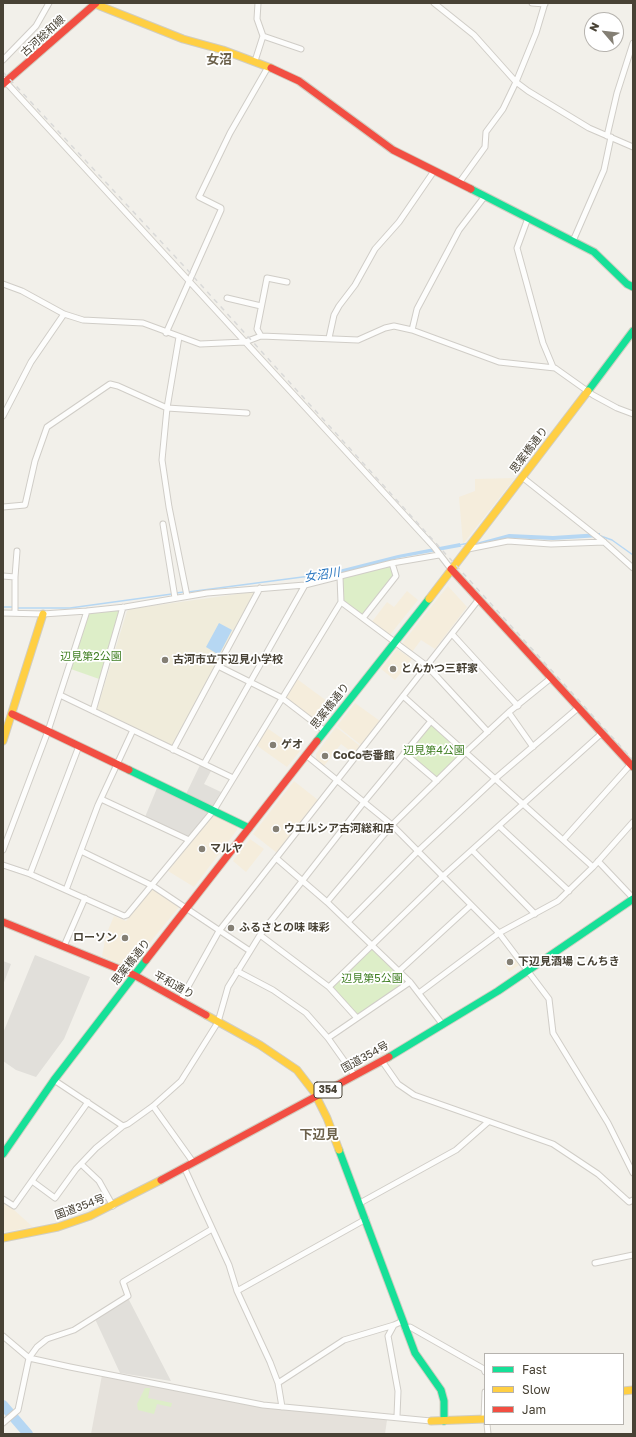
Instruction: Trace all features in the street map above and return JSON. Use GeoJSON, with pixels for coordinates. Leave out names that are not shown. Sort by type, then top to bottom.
{"type":"FeatureCollection","features":[{"type":"Feature","properties":{"kind":"main road"},"geometry":{"type":"LineString","coordinates":[[95,3],[183,39],[255,61],[299,81],[393,150],[594,252],[626,284],[633,287]]}},
{"type":"Feature","properties":{"kind":"main road","name":"古河総和線"},"geometry":{"type":"LineString","coordinates":[[4,82],[95,3]]}},
{"type":"Feature","properties":{"kind":"main road","name":"思案橋通り"},"geometry":{"type":"LineString","coordinates":[[3,1154],[54,1080],[134,975],[468,547],[476,539],[633,331]]}},
{"type":"Feature","properties":{"kind":"main road"},"geometry":{"type":"LineString","coordinates":[[452,569],[578,708],[632,765]]}},
{"type":"Feature","properties":{"kind":"main road"},"geometry":{"type":"LineString","coordinates":[[3,741],[43,614]]}},
{"type":"Feature","properties":{"kind":"main road"},"geometry":{"type":"LineString","coordinates":[[12,714],[249,828]]}},
{"type":"Feature","properties":{"kind":"main road","name":"国道354号"},"geometry":{"type":"LineString","coordinates":[[3,1238],[58,1227],[113,1206],[355,1076],[498,991],[633,899]]}},
{"type":"Feature","properties":{"kind":"main road","name":"平和通り"},"geometry":{"type":"LineString","coordinates":[[3,922],[134,975],[279,1057],[297,1070],[316,1096],[327,1118],[366,1219],[402,1322],[415,1353],[440,1390],[444,1401],[444,1421]]}},
{"type":"Feature","properties":{"kind":"main road"},"geometry":{"type":"LineString","coordinates":[[432,1420],[484,1421]]}},
{"type":"Feature","properties":{"kind":"street"},"geometry":{"type":"LineString","coordinates":[[3,60],[36,26],[49,3]]}},
{"type":"Feature","properties":{"kind":"street"},"geometry":{"type":"LineString","coordinates":[[255,61],[263,36],[257,19],[258,3]]}},
{"type":"Feature","properties":{"kind":"street"},"geometry":{"type":"LineString","coordinates":[[434,3],[474,35],[516,82],[589,128],[633,147]]}},
{"type":"Feature","properties":{"kind":"street"},"geometry":{"type":"LineString","coordinates":[[459,183],[485,147],[486,132],[503,109],[536,33],[545,4],[532,3]]}},
{"type":"Feature","properties":{"kind":"street"},"geometry":{"type":"LineString","coordinates":[[263,36],[301,49]]}},
{"type":"Feature","properties":{"kind":"street"},"geometry":{"type":"LineString","coordinates":[[573,241],[604,170],[617,93],[633,43]]}},
{"type":"Feature","properties":{"kind":"street"},"geometry":{"type":"LineString","coordinates":[[166,332],[222,210],[221,208],[199,197],[230,133],[268,68]]}},
{"type":"Feature","properties":{"kind":"street"},"geometry":{"type":"LineString","coordinates":[[4,82],[190,281],[452,569]]}},
{"type":"Feature","properties":{"kind":"street"},"geometry":{"type":"LineString","coordinates":[[329,338],[334,315],[339,306],[355,285],[376,249],[399,222],[434,171]]}},
{"type":"Feature","properties":{"kind":"street"},"geometry":{"type":"LineString","coordinates":[[412,330],[416,309],[449,248],[459,230],[485,196]]}},
{"type":"Feature","properties":{"kind":"street"},"geometry":{"type":"LineString","coordinates":[[528,218],[517,248],[543,342],[553,367]]}},
{"type":"Feature","properties":{"kind":"street"},"geometry":{"type":"LineString","coordinates":[[261,336],[257,329],[267,278],[287,282]]}},
{"type":"Feature","properties":{"kind":"street"},"geometry":{"type":"LineString","coordinates":[[3,284],[22,291],[64,314],[83,320],[143,323],[200,344],[245,342],[261,336],[358,340],[394,326],[412,330],[499,362],[553,367],[587,392],[617,408],[633,414]]}},
{"type":"Feature","properties":{"kind":"street"},"geometry":{"type":"LineString","coordinates":[[228,298],[261,306]]}},
{"type":"Feature","properties":{"kind":"street"},"geometry":{"type":"LineString","coordinates":[[3,416],[31,362],[64,314]]}},
{"type":"Feature","properties":{"kind":"street"},"geometry":{"type":"LineString","coordinates":[[179,337],[167,408],[162,460],[187,596]]}},
{"type":"Feature","properties":{"kind":"street"},"geometry":{"type":"LineString","coordinates":[[3,507],[25,505],[35,460],[47,427],[110,384],[118,386],[167,408],[247,413]]}},
{"type":"Feature","properties":{"kind":"street"},"geometry":{"type":"LineString","coordinates":[[522,477],[602,540],[633,568]]}},
{"type":"Feature","properties":{"kind":"street"},"geometry":{"type":"LineString","coordinates":[[163,524],[175,598]]}},
{"type":"Feature","properties":{"kind":"street"},"geometry":{"type":"LineString","coordinates":[[468,547],[508,541],[551,544],[602,540]]}},
{"type":"Feature","properties":{"kind":"street"},"geometry":{"type":"LineString","coordinates":[[15,613],[16,551]]}},
{"type":"Feature","properties":{"kind":"street"},"geometry":{"type":"LineString","coordinates":[[168,553],[178,551]]}},
{"type":"Feature","properties":{"kind":"street"},"geometry":{"type":"LineString","coordinates":[[3,614],[43,614],[123,608],[187,596],[305,584],[340,577],[437,551]]}},
{"type":"Feature","properties":{"kind":"street"},"geometry":{"type":"LineString","coordinates":[[363,618],[396,576],[392,563]]}},
{"type":"Feature","properties":{"kind":"street"},"geometry":{"type":"LineString","coordinates":[[3,576],[15,577]]}},
{"type":"Feature","properties":{"kind":"street"},"geometry":{"type":"LineString","coordinates":[[3,865],[30,874],[124,916],[127,915],[153,886],[214,810],[340,602],[340,577]]}},
{"type":"Feature","properties":{"kind":"street"},"geometry":{"type":"LineString","coordinates":[[204,764],[305,584]]}},
{"type":"Feature","properties":{"kind":"street"},"geometry":{"type":"LineString","coordinates":[[173,750],[260,588]]}},
{"type":"Feature","properties":{"kind":"street"},"geometry":{"type":"LineString","coordinates":[[180,1001],[219,931],[479,599]]}},
{"type":"Feature","properties":{"kind":"street"},"geometry":{"type":"LineString","coordinates":[[340,602],[427,666],[488,732]]}},
{"type":"Feature","properties":{"kind":"street"},"geometry":{"type":"LineString","coordinates":[[93,711],[123,608]]}},
{"type":"Feature","properties":{"kind":"street"},"geometry":{"type":"LineString","coordinates":[[3,850],[48,731],[87,611]]}},
{"type":"Feature","properties":{"kind":"street"},"geometry":{"type":"LineString","coordinates":[[452,634],[518,706]]}},
{"type":"Feature","properties":{"kind":"street"},"geometry":{"type":"LineString","coordinates":[[218,666],[282,698],[325,731]]}},
{"type":"Feature","properties":{"kind":"street"},"geometry":{"type":"LineString","coordinates":[[327,902],[392,825],[466,752],[551,678]]}},
{"type":"Feature","properties":{"kind":"street"},"geometry":{"type":"LineString","coordinates":[[60,695],[233,778]]}},
{"type":"Feature","properties":{"kind":"street"},"geometry":{"type":"LineString","coordinates":[[403,696],[496,778],[593,867]]}},
{"type":"Feature","properties":{"kind":"street"},"geometry":{"type":"LineString","coordinates":[[348,922],[418,851],[496,778],[578,708]]}},
{"type":"Feature","properties":{"kind":"street"},"geometry":{"type":"LineString","coordinates":[[509,713],[533,746]]}},
{"type":"Feature","properties":{"kind":"street"},"geometry":{"type":"LineString","coordinates":[[32,1181],[55,1198],[81,1164],[123,1126],[153,1106],[181,1081],[218,1022],[228,987],[260,935],[364,802],[431,721]]}},
{"type":"Feature","properties":{"kind":"street"},"geometry":{"type":"LineString","coordinates":[[66,890],[101,799],[133,730]]}},
{"type":"Feature","properties":{"kind":"street"},"geometry":{"type":"LineString","coordinates":[[328,987],[443,876],[602,733]]}},
{"type":"Feature","properties":{"kind":"street"},"geometry":{"type":"LineString","coordinates":[[30,874],[79,746]]}},
{"type":"Feature","properties":{"kind":"street"},"geometry":{"type":"LineString","coordinates":[[404,753],[437,781]]}},
{"type":"Feature","properties":{"kind":"street"},"geometry":{"type":"LineString","coordinates":[[306,755],[392,825],[499,933],[549,999],[553,1033],[608,1123],[633,1173]]}},
{"type":"Feature","properties":{"kind":"street"},"geometry":{"type":"LineString","coordinates":[[563,840],[632,765]]}},
{"type":"Feature","properties":{"kind":"street"},"geometry":{"type":"LineString","coordinates":[[101,799],[189,840]]}},
{"type":"Feature","properties":{"kind":"street"},"geometry":{"type":"LineString","coordinates":[[419,993],[499,933],[558,901],[593,867],[633,822]]}},
{"type":"Feature","properties":{"kind":"street"},"geometry":{"type":"LineString","coordinates":[[499,826],[569,891]]}},
{"type":"Feature","properties":{"kind":"street"},"geometry":{"type":"LineString","coordinates":[[472,850],[535,914]]}},
{"type":"Feature","properties":{"kind":"street"},"geometry":{"type":"LineString","coordinates":[[81,852],[153,886],[250,951]]}},
{"type":"Feature","properties":{"kind":"street"},"geometry":{"type":"LineString","coordinates":[[276,858],[327,902],[399,971],[419,993],[443,1025]]}},
{"type":"Feature","properties":{"kind":"street"},"geometry":{"type":"LineString","coordinates":[[598,861],[633,899]]}},
{"type":"Feature","properties":{"kind":"street"},"geometry":{"type":"LineString","coordinates":[[64,946],[85,898]]}},
{"type":"Feature","properties":{"kind":"street"},"geometry":{"type":"LineString","coordinates":[[399,971],[472,905]]}},
{"type":"Feature","properties":{"kind":"street"},"geometry":{"type":"LineString","coordinates":[[260,935],[328,987],[357,1018]]}},
{"type":"Feature","properties":{"kind":"street"},"geometry":{"type":"LineString","coordinates":[[237,971],[272,990],[306,1013],[328,1038],[355,1076]]}},
{"type":"Feature","properties":{"kind":"street"},"geometry":{"type":"LineString","coordinates":[[328,1038],[410,982]]}},
{"type":"Feature","properties":{"kind":"street"},"geometry":{"type":"LineString","coordinates":[[382,1061],[398,1084],[414,1095],[553,1144],[598,1174],[629,1202],[633,1200]]}},
{"type":"Feature","properties":{"kind":"street"},"geometry":{"type":"LineString","coordinates":[[54,1080],[123,1126]]}},
{"type":"Feature","properties":{"kind":"street"},"geometry":{"type":"LineString","coordinates":[[3,1198],[14,1206],[88,1102]]}},
{"type":"Feature","properties":{"kind":"street"},"geometry":{"type":"LineString","coordinates":[[153,1106],[193,1162]]}},
{"type":"Feature","properties":{"kind":"street"},"geometry":{"type":"LineString","coordinates":[[360,1203],[456,1150],[488,1122]]}},
{"type":"Feature","properties":{"kind":"street"},"geometry":{"type":"LineString","coordinates":[[81,1164],[99,1181],[113,1206]]}},
{"type":"Feature","properties":{"kind":"street"},"geometry":{"type":"LineString","coordinates":[[184,1167],[229,1265],[237,1291],[270,1362],[278,1383],[282,1407]]}},
{"type":"Feature","properties":{"kind":"street"},"geometry":{"type":"LineString","coordinates":[[237,1291],[366,1219]]}},
{"type":"Feature","properties":{"kind":"street"},"geometry":{"type":"LineString","coordinates":[[3,1423],[18,1410],[29,1358],[38,1346],[47,1339],[74,1330],[128,1296],[123,1282],[212,1230]]}},
{"type":"Feature","properties":{"kind":"street"},"geometry":{"type":"LineString","coordinates":[[595,1263],[633,1255]]}},
{"type":"Feature","properties":{"kind":"street"},"geometry":{"type":"LineString","coordinates":[[278,1383],[344,1340],[402,1322]]}},
{"type":"Feature","properties":{"kind":"street"},"geometry":{"type":"LineString","coordinates":[[394,1325],[388,1336],[398,1391],[397,1416]]}},
{"type":"Feature","properties":{"kind":"street"},"geometry":{"type":"LineString","coordinates":[[405,1329],[410,1327],[484,1369]]}},
{"type":"Feature","properties":{"kind":"street"},"geometry":{"type":"LineString","coordinates":[[3,1336],[29,1358],[263,1405],[432,1420]]}},
{"type":"Feature","properties":{"kind":"shaded area"},"geometry":{"type":"Polygon","coordinates":[[[515,478],[463,544],[459,497],[475,491],[475,479],[515,478]]]}},
{"type":"Feature","properties":{"kind":"shaded area"},"geometry":{"type":"Polygon","coordinates":[[[448,586],[467,607],[435,649],[421,640],[412,652],[401,645],[448,586]]]}},
{"type":"Feature","properties":{"kind":"shaded area"},"geometry":{"type":"Polygon","coordinates":[[[407,591],[418,600],[389,636],[371,623],[387,602],[394,607],[407,591]]]}},
{"type":"Feature","properties":{"kind":"shaded area","name":"古河市立下辺見小学校"},"geometry":{"type":"Polygon","coordinates":[[[252,592],[254,594],[173,745],[97,709],[127,611],[130,609],[252,592]]]}},
{"type":"Feature","properties":{"kind":"shaded area"},"geometry":{"type":"Polygon","coordinates":[[[397,649],[412,659],[395,680],[381,669],[397,649]]]}},
{"type":"Feature","properties":{"kind":"shaded area"},"geometry":{"type":"Polygon","coordinates":[[[297,679],[335,707],[321,725],[285,697],[297,679]]]}},
{"type":"Feature","properties":{"kind":"shaded area"},"geometry":{"type":"Polygon","coordinates":[[[355,703],[380,721],[361,745],[337,726],[355,703]]]}},
{"type":"Feature","properties":{"kind":"shaded area"},"geometry":{"type":"Polygon","coordinates":[[[336,727],[360,746],[354,754],[341,744],[324,766],[316,759],[316,754],[336,727]]]}},
{"type":"Feature","properties":{"kind":"shaded area"},"geometry":{"type":"Polygon","coordinates":[[[267,728],[300,751],[287,767],[256,745],[267,728]]]}},
{"type":"Feature","properties":{"kind":"shaded area"},"geometry":{"type":"Polygon","coordinates":[[[200,765],[211,771],[204,784],[221,792],[213,806],[186,794],[200,765]]]}},
{"type":"Feature","properties":{"kind":"shaded area"},"geometry":{"type":"Polygon","coordinates":[[[294,781],[318,800],[277,853],[253,834],[294,781]]]}},
{"type":"Feature","properties":{"kind":"shaded area"},"geometry":{"type":"Polygon","coordinates":[[[157,788],[209,811],[188,837],[145,817],[157,788]]]}},
{"type":"Feature","properties":{"kind":"shaded area"},"geometry":{"type":"Polygon","coordinates":[[[213,815],[237,826],[237,830],[194,887],[168,871],[213,815]]]}},
{"type":"Feature","properties":{"kind":"shaded area"},"geometry":{"type":"Polygon","coordinates":[[[250,839],[264,849],[246,872],[233,861],[250,839]]]}},
{"type":"Feature","properties":{"kind":"shaded area"},"geometry":{"type":"Polygon","coordinates":[[[151,890],[155,890],[179,907],[133,963],[122,965],[102,956],[106,935],[114,916],[126,921],[151,890]]]}},
{"type":"Feature","properties":{"kind":"shaded area"},"geometry":{"type":"Polygon","coordinates":[[[35,955],[90,977],[64,1039],[36,1077],[16,1070],[3,1061],[3,1033],[35,955]]]}},
{"type":"Feature","properties":{"kind":"shaded area"},"geometry":{"type":"Polygon","coordinates":[[[513,957],[519,965],[509,972],[504,963],[513,957]]]}},
{"type":"Feature","properties":{"kind":"shaded area"},"geometry":{"type":"Polygon","coordinates":[[[3,961],[11,964],[3,985],[3,961]]]}},
{"type":"Feature","properties":{"kind":"shaded area"},"geometry":{"type":"Polygon","coordinates":[[[3,1202],[13,1209],[33,1227],[3,1232],[3,1202]]]}},
{"type":"Feature","properties":{"kind":"shaded area"},"geometry":{"type":"Polygon","coordinates":[[[128,1298],[171,1381],[120,1373],[95,1319],[128,1298]]]}},
{"type":"Feature","properties":{"kind":"shaded area"},"geometry":{"type":"Polygon","coordinates":[[[102,1375],[261,1407],[387,1420],[385,1434],[91,1434],[102,1375]]]}},
{"type":"Feature","properties":{"kind":"green space"},"geometry":{"type":"Polygon","coordinates":[[[392,563],[396,576],[363,618],[341,602],[340,577],[392,563]]]}},
{"type":"Feature","properties":{"kind":"green space","name":"辺見第2公園"},"geometry":{"type":"Polygon","coordinates":[[[123,607],[102,680],[68,668],[87,611],[123,607]]]}},
{"type":"Feature","properties":{"kind":"green space","name":"辺見第4公園"},"geometry":{"type":"Polygon","coordinates":[[[431,721],[466,752],[437,781],[404,753],[431,721]]]}},
{"type":"Feature","properties":{"kind":"green space","name":"辺見第5公園"},"geometry":{"type":"Polygon","coordinates":[[[372,945],[410,982],[357,1018],[329,987],[372,945]]]}},
{"type":"Feature","properties":{"kind":"green space"},"geometry":{"type":"Polygon","coordinates":[[[145,1388],[150,1388],[148,1398],[172,1403],[171,1407],[157,1404],[154,1414],[138,1410],[137,1404],[145,1388]]]}},
{"type":"Feature","properties":{"kind":"water"},"geometry":{"type":"Polygon","coordinates":[[[600,533],[600,537],[553,540],[509,538],[464,546],[509,534],[553,536],[600,533]]]}},
{"type":"Feature","properties":{"kind":"water"},"geometry":{"type":"Polygon","coordinates":[[[460,543],[461,547],[399,558],[331,576],[331,572],[398,555],[460,543]]]}},
{"type":"Feature","properties":{"kind":"water"},"geometry":{"type":"Polygon","coordinates":[[[219,623],[232,630],[219,655],[206,647],[219,623]]]}},
{"type":"Feature","properties":{"kind":"waterway","name":"女沼川"},"geometry":{"type":"LineString","coordinates":[[598,535],[612,540],[633,555]]}},
{"type":"Feature","properties":{"kind":"waterway","name":"女沼川"},"geometry":{"type":"LineString","coordinates":[[459,545],[469,543]]}},
{"type":"Feature","properties":{"kind":"waterway","name":"女沼川"},"geometry":{"type":"LineString","coordinates":[[188,592],[333,573]]}},
{"type":"Feature","properties":{"kind":"waterway","name":"女沼川"},"geometry":{"type":"LineString","coordinates":[[176,593],[184,592]]}},
{"type":"Feature","properties":{"kind":"waterway","name":"女沼川"},"geometry":{"type":"LineString","coordinates":[[17,608],[70,608],[172,594]]}},
{"type":"Feature","properties":{"kind":"waterway","name":"女沼川"},"geometry":{"type":"LineString","coordinates":[[3,607],[13,607]]}},
{"type":"Feature","properties":{"kind":"waterway"},"geometry":{"type":"LineString","coordinates":[[3,1405],[28,1434]]}},
{"type":"Feature","properties":{"kind":"railway"},"geometry":{"type":"LineString","coordinates":[[3,72],[182,264],[633,760]]}},
{"type":"Feature","properties":{"kind":"traffic: fast"},"geometry":{"type":"LineString","coordinates":[[471,189],[594,252],[627,284],[633,287]]}},
{"type":"Feature","properties":{"kind":"traffic: fast"},"geometry":{"type":"LineString","coordinates":[[588,391],[633,331]]}},
{"type":"Feature","properties":{"kind":"traffic: fast"},"geometry":{"type":"LineString","coordinates":[[317,741],[429,599]]}},
{"type":"Feature","properties":{"kind":"traffic: fast"},"geometry":{"type":"LineString","coordinates":[[129,770],[249,828]]}},
{"type":"Feature","properties":{"kind":"traffic: fast"},"geometry":{"type":"LineString","coordinates":[[389,1057],[498,991],[633,899]]}},
{"type":"Feature","properties":{"kind":"traffic: fast"},"geometry":{"type":"LineString","coordinates":[[3,1154],[54,1080],[146,960]]}},
{"type":"Feature","properties":{"kind":"traffic: fast"},"geometry":{"type":"LineString","coordinates":[[339,1150],[415,1353],[441,1390],[444,1401],[444,1421]]}},
{"type":"Feature","properties":{"kind":"traffic: slow"},"geometry":{"type":"LineString","coordinates":[[95,4],[183,39],[223,50],[271,68]]}},
{"type":"Feature","properties":{"kind":"traffic: slow"},"geometry":{"type":"LineString","coordinates":[[429,599],[588,391]]}},
{"type":"Feature","properties":{"kind":"traffic: slow"},"geometry":{"type":"LineString","coordinates":[[3,741],[43,614]]}},
{"type":"Feature","properties":{"kind":"traffic: slow"},"geometry":{"type":"LineString","coordinates":[[206,1015],[260,1045],[297,1070],[314,1092],[327,1118],[339,1150]]}},
{"type":"Feature","properties":{"kind":"traffic: slow"},"geometry":{"type":"LineString","coordinates":[[3,1238],[58,1227],[90,1216],[161,1180]]}},
{"type":"Feature","properties":{"kind":"traffic: slow"},"geometry":{"type":"LineString","coordinates":[[624,1391],[633,1390]]}},
{"type":"Feature","properties":{"kind":"traffic: slow"},"geometry":{"type":"LineString","coordinates":[[431,1421],[484,1419]]}},
{"type":"Feature","properties":{"kind":"traffic: jam"},"geometry":{"type":"LineString","coordinates":[[3,84],[96,3]]}},
{"type":"Feature","properties":{"kind":"traffic: jam"},"geometry":{"type":"LineString","coordinates":[[271,68],[299,81],[393,150],[471,189]]}},
{"type":"Feature","properties":{"kind":"traffic: jam"},"geometry":{"type":"LineString","coordinates":[[451,569],[633,767]]}},
{"type":"Feature","properties":{"kind":"traffic: jam"},"geometry":{"type":"LineString","coordinates":[[12,714],[129,770]]}},
{"type":"Feature","properties":{"kind":"traffic: jam"},"geometry":{"type":"LineString","coordinates":[[146,960],[317,741]]}},
{"type":"Feature","properties":{"kind":"traffic: jam"},"geometry":{"type":"LineString","coordinates":[[3,922],[134,975],[206,1015]]}},
{"type":"Feature","properties":{"kind":"traffic: jam"},"geometry":{"type":"LineString","coordinates":[[161,1180],[389,1057]]}},
{"type":"Feature","properties":{"kind":"place","name":"古河市立下辺見小学校"},"geometry":{"type":"Point","coordinates":[165,660]}},
{"type":"Feature","properties":{"kind":"place","name":"とんかつ三軒家"},"geometry":{"type":"Point","coordinates":[393,669]}},
{"type":"Feature","properties":{"kind":"place","name":"ゲオ"},"geometry":{"type":"Point","coordinates":[273,745]}},
{"type":"Feature","properties":{"kind":"place","name":"CoCo壱番館"},"geometry":{"type":"Point","coordinates":[325,756]}},
{"type":"Feature","properties":{"kind":"place","name":"ウエルシア古河総和店"},"geometry":{"type":"Point","coordinates":[276,829]}},
{"type":"Feature","properties":{"kind":"place","name":"マルヤ"},"geometry":{"type":"Point","coordinates":[202,849]}},
{"type":"Feature","properties":{"kind":"place","name":"ふるさとの味 味彩"},"geometry":{"type":"Point","coordinates":[231,928]}},
{"type":"Feature","properties":{"kind":"place","name":"ローソン"},"geometry":{"type":"Point","coordinates":[125,938]}},
{"type":"Feature","properties":{"kind":"place","name":"下辺見酒場 こんちき"},"geometry":{"type":"Point","coordinates":[510,962]}},
{"type":"Feature","properties":{"kind":"district","name":"女沼"},"geometry":{"type":"Point","coordinates":[219,60]}},
{"type":"Feature","properties":{"kind":"district","name":"下辺見"},"geometry":{"type":"Point","coordinates":[319,1135]}}]}
